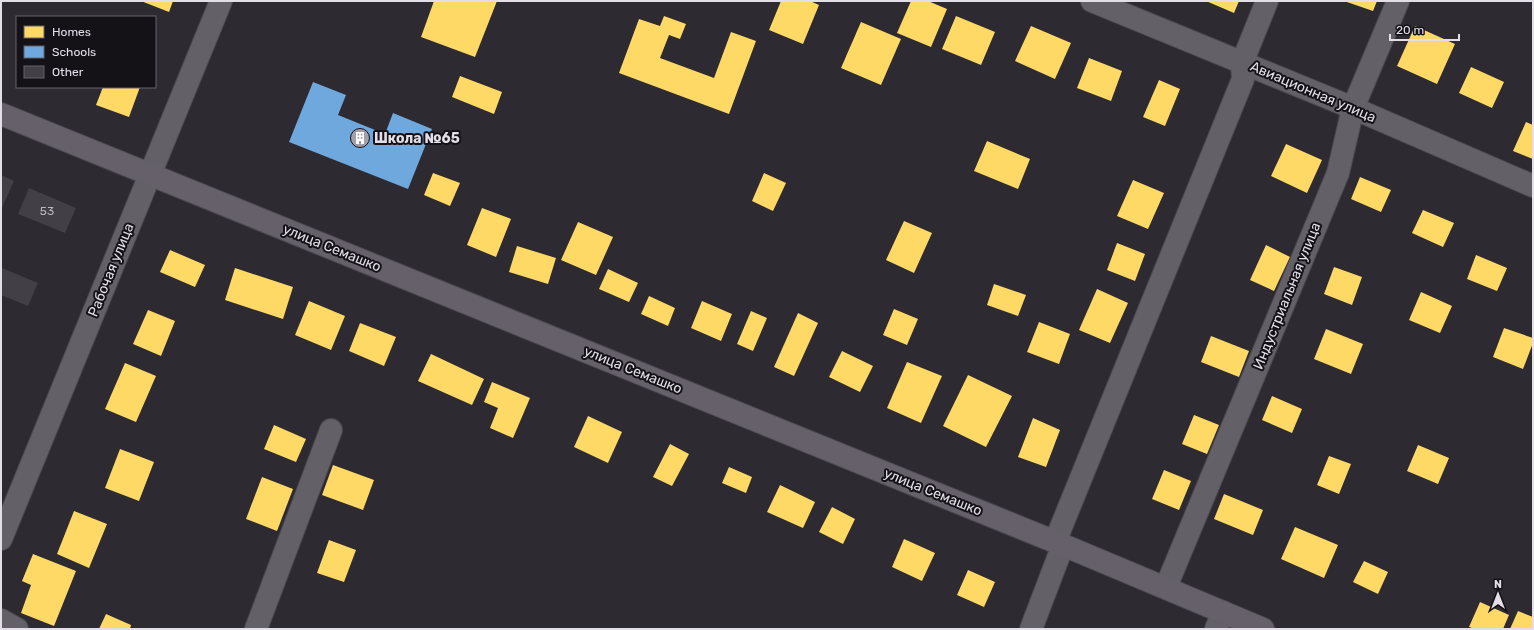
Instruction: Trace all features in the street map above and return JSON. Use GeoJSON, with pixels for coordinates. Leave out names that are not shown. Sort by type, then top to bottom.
{"type":"FeatureCollection","features":[{"type":"Feature","properties":{"kind":"main road","name":"улица Семашко"},"geometry":{"type":"LineString","coordinates":[[1,114],[1059,543],[1166,588],[1220,620],[1263,629]]}},
{"type":"Feature","properties":{"kind":"street","name":"Рабочая улица"},"geometry":{"type":"LineString","coordinates":[[1,539],[221,1]]}},
{"type":"Feature","properties":{"kind":"street","name":"Авиационная улица"},"geometry":{"type":"LineString","coordinates":[[1092,1],[1353,108],[1533,186]]}},
{"type":"Feature","properties":{"kind":"street"},"geometry":{"type":"LineString","coordinates":[[1031,629],[1059,543],[1243,80],[1242,63],[1267,1]]}},
{"type":"Feature","properties":{"kind":"street","name":"Индустриальная улица"},"geometry":{"type":"LineString","coordinates":[[1166,588],[1338,173],[1353,108],[1398,1]]}},
{"type":"Feature","properties":{"kind":"street"},"geometry":{"type":"LineString","coordinates":[[256,629],[331,430]]}},
{"type":"Feature","properties":{"kind":"street"},"geometry":{"type":"LineString","coordinates":[[1,620],[17,629]]}},
{"type":"Feature","properties":{"kind":"building: Homes"},"geometry":{"type":"Polygon","coordinates":[[[141,1],[173,1],[169,12],[141,1]]]}},
{"type":"Feature","properties":{"kind":"building: Homes"},"geometry":{"type":"Polygon","coordinates":[[[434,1],[497,1],[475,57],[421,37],[434,1]]]}},
{"type":"Feature","properties":{"kind":"building: Homes"},"geometry":{"type":"Polygon","coordinates":[[[781,1],[810,1],[819,5],[803,44],[769,30],[781,1]]]}},
{"type":"Feature","properties":{"kind":"building: Homes"},"geometry":{"type":"Polygon","coordinates":[[[911,1],[928,1],[947,9],[931,47],[897,33],[911,1]]]}},
{"type":"Feature","properties":{"kind":"building: Homes"},"geometry":{"type":"Polygon","coordinates":[[[1206,1],[1239,1],[1234,13],[1206,1]]]}},
{"type":"Feature","properties":{"kind":"building: Homes"},"geometry":{"type":"Polygon","coordinates":[[[1344,1],[1377,1],[1373,11],[1344,1]]]}},
{"type":"Feature","properties":{"kind":"building: Homes"},"geometry":{"type":"Polygon","coordinates":[[[664,16],[686,24],[680,39],[669,35],[660,58],[714,78],[731,32],[756,41],[729,114],[619,73],[639,19],[660,26],[664,16]]]}},
{"type":"Feature","properties":{"kind":"building: Homes"},"geometry":{"type":"Polygon","coordinates":[[[956,16],[995,32],[981,65],[942,49],[956,16]]]}},
{"type":"Feature","properties":{"kind":"building: Homes"},"geometry":{"type":"Polygon","coordinates":[[[861,22],[901,39],[881,85],[841,68],[861,22]]]}},
{"type":"Feature","properties":{"kind":"building: Homes"},"geometry":{"type":"Polygon","coordinates":[[[1031,26],[1071,43],[1055,79],[1015,61],[1031,26]]]}},
{"type":"Feature","properties":{"kind":"building: Homes"},"geometry":{"type":"Polygon","coordinates":[[[1415,26],[1455,44],[1437,84],[1397,66],[1415,26]]]}},
{"type":"Feature","properties":{"kind":"building: Homes"},"geometry":{"type":"Polygon","coordinates":[[[1089,58],[1122,71],[1111,101],[1077,88],[1089,58]]]}},
{"type":"Feature","properties":{"kind":"building: Homes"},"geometry":{"type":"Polygon","coordinates":[[[1471,67],[1504,82],[1492,108],[1459,93],[1471,67]]]}},
{"type":"Feature","properties":{"kind":"building: Homes"},"geometry":{"type":"Polygon","coordinates":[[[460,76],[502,92],[494,114],[452,97],[460,76]]]}},
{"type":"Feature","properties":{"kind":"building: Homes"},"geometry":{"type":"Polygon","coordinates":[[[1159,80],[1180,89],[1165,126],[1143,117],[1159,80]]]}},
{"type":"Feature","properties":{"kind":"building: Homes"},"geometry":{"type":"Polygon","coordinates":[[[103,88],[140,88],[129,117],[96,105],[103,88]]]}},
{"type":"Feature","properties":{"kind":"building: Homes"},"geometry":{"type":"Polygon","coordinates":[[[1526,122],[1533,125],[1533,159],[1513,151],[1526,122]]]}},
{"type":"Feature","properties":{"kind":"building: Homes"},"geometry":{"type":"Polygon","coordinates":[[[987,141],[1030,159],[1018,189],[974,171],[987,141]]]}},
{"type":"Feature","properties":{"kind":"building: Homes"},"geometry":{"type":"Polygon","coordinates":[[[1286,144],[1322,160],[1307,193],[1271,176],[1286,144]]]}},
{"type":"Feature","properties":{"kind":"building: Homes"},"geometry":{"type":"Polygon","coordinates":[[[433,173],[460,183],[450,206],[424,195],[433,173]]]}},
{"type":"Feature","properties":{"kind":"building: Homes"},"geometry":{"type":"Polygon","coordinates":[[[764,173],[786,183],[773,211],[752,201],[764,173]]]}},
{"type":"Feature","properties":{"kind":"building: Homes"},"geometry":{"type":"Polygon","coordinates":[[[1360,177],[1391,190],[1381,212],[1351,199],[1360,177]]]}},
{"type":"Feature","properties":{"kind":"building: Homes"},"geometry":{"type":"Polygon","coordinates":[[[1133,180],[1164,193],[1148,229],[1117,216],[1133,180]]]}},
{"type":"Feature","properties":{"kind":"building: Homes"},"geometry":{"type":"Polygon","coordinates":[[[482,208],[511,219],[496,257],[467,245],[482,208]]]}},
{"type":"Feature","properties":{"kind":"building: Homes"},"geometry":{"type":"Polygon","coordinates":[[[1423,210],[1454,223],[1443,247],[1412,233],[1423,210]]]}},
{"type":"Feature","properties":{"kind":"building: Homes"},"geometry":{"type":"Polygon","coordinates":[[[904,221],[932,233],[914,273],[886,260],[904,221]]]}},
{"type":"Feature","properties":{"kind":"building: Homes"},"geometry":{"type":"Polygon","coordinates":[[[578,222],[613,237],[596,275],[561,260],[578,222]]]}},
{"type":"Feature","properties":{"kind":"building: Homes"},"geometry":{"type":"Polygon","coordinates":[[[1117,243],[1145,254],[1135,281],[1107,270],[1117,243]]]}},
{"type":"Feature","properties":{"kind":"building: Homes"},"geometry":{"type":"Polygon","coordinates":[[[1266,245],[1290,257],[1274,291],[1250,280],[1266,245]]]}},
{"type":"Feature","properties":{"kind":"building: Homes"},"geometry":{"type":"Polygon","coordinates":[[[517,246],[556,258],[548,284],[509,272],[517,246]]]}},
{"type":"Feature","properties":{"kind":"building: Homes"},"geometry":{"type":"Polygon","coordinates":[[[170,250],[205,265],[195,287],[160,272],[170,250]]]}},
{"type":"Feature","properties":{"kind":"building: Homes"},"geometry":{"type":"Polygon","coordinates":[[[1476,255],[1507,268],[1497,291],[1467,279],[1476,255]]]}},
{"type":"Feature","properties":{"kind":"building: Homes"},"geometry":{"type":"Polygon","coordinates":[[[1334,267],[1362,277],[1352,305],[1324,294],[1334,267]]]}},
{"type":"Feature","properties":{"kind":"building: Homes"},"geometry":{"type":"Polygon","coordinates":[[[235,268],[293,287],[283,319],[225,300],[235,268]]]}},
{"type":"Feature","properties":{"kind":"building: Homes"},"geometry":{"type":"Polygon","coordinates":[[[608,269],[638,283],[629,302],[599,289],[608,269]]]}},
{"type":"Feature","properties":{"kind":"building: Homes"},"geometry":{"type":"Polygon","coordinates":[[[994,284],[1026,295],[1018,316],[987,305],[994,284]]]}},
{"type":"Feature","properties":{"kind":"building: Homes"},"geometry":{"type":"Polygon","coordinates":[[[1097,289],[1128,303],[1110,343],[1079,330],[1097,289]]]}},
{"type":"Feature","properties":{"kind":"building: Homes"},"geometry":{"type":"Polygon","coordinates":[[[1421,292],[1452,306],[1440,333],[1409,320],[1421,292]]]}},
{"type":"Feature","properties":{"kind":"building: Homes"},"geometry":{"type":"Polygon","coordinates":[[[649,296],[675,308],[668,326],[641,314],[649,296]]]}},
{"type":"Feature","properties":{"kind":"building: Homes"},"geometry":{"type":"Polygon","coordinates":[[[309,301],[345,316],[331,350],[295,335],[309,301]]]}},
{"type":"Feature","properties":{"kind":"building: Homes"},"geometry":{"type":"Polygon","coordinates":[[[702,301],[732,314],[721,341],[691,328],[702,301]]]}},
{"type":"Feature","properties":{"kind":"building: Homes"},"geometry":{"type":"Polygon","coordinates":[[[894,309],[918,319],[907,345],[883,335],[894,309]]]}},
{"type":"Feature","properties":{"kind":"building: Homes"},"geometry":{"type":"Polygon","coordinates":[[[148,310],[175,321],[161,356],[133,344],[148,310]]]}},
{"type":"Feature","properties":{"kind":"building: Homes"},"geometry":{"type":"Polygon","coordinates":[[[751,311],[767,318],[753,351],[737,344],[751,311]]]}},
{"type":"Feature","properties":{"kind":"building: Homes"},"geometry":{"type":"Polygon","coordinates":[[[798,313],[818,323],[794,376],[774,367],[798,313]]]}},
{"type":"Feature","properties":{"kind":"building: Homes"},"geometry":{"type":"Polygon","coordinates":[[[1039,322],[1070,334],[1059,364],[1027,352],[1039,322]]]}},
{"type":"Feature","properties":{"kind":"building: Homes"},"geometry":{"type":"Polygon","coordinates":[[[360,323],[396,337],[384,366],[349,351],[360,323]]]}},
{"type":"Feature","properties":{"kind":"building: Homes"},"geometry":{"type":"Polygon","coordinates":[[[1504,328],[1533,338],[1533,343],[1523,369],[1493,357],[1504,328]]]}},
{"type":"Feature","properties":{"kind":"building: Homes"},"geometry":{"type":"Polygon","coordinates":[[[1326,329],[1363,344],[1351,374],[1314,359],[1326,329]]]}},
{"type":"Feature","properties":{"kind":"building: Homes"},"geometry":{"type":"Polygon","coordinates":[[[1211,336],[1249,351],[1239,377],[1201,362],[1211,336]]]}},
{"type":"Feature","properties":{"kind":"building: Homes"},"geometry":{"type":"Polygon","coordinates":[[[842,351],[873,366],[860,392],[829,377],[842,351]]]}},
{"type":"Feature","properties":{"kind":"building: Homes"},"geometry":{"type":"Polygon","coordinates":[[[431,354],[484,379],[472,405],[418,381],[431,354]]]}},
{"type":"Feature","properties":{"kind":"building: Homes"},"geometry":{"type":"Polygon","coordinates":[[[907,362],[942,376],[921,423],[887,408],[907,362]]]}},
{"type":"Feature","properties":{"kind":"building: Homes"},"geometry":{"type":"Polygon","coordinates":[[[125,363],[156,376],[136,422],[105,409],[125,363]]]}},
{"type":"Feature","properties":{"kind":"building: Homes"},"geometry":{"type":"Polygon","coordinates":[[[968,375],[1012,396],[986,447],[943,426],[968,375]]]}},
{"type":"Feature","properties":{"kind":"building: Homes"},"geometry":{"type":"Polygon","coordinates":[[[492,382],[530,398],[513,438],[490,428],[498,408],[484,402],[492,382]]]}},
{"type":"Feature","properties":{"kind":"building: Homes"},"geometry":{"type":"Polygon","coordinates":[[[1272,396],[1302,409],[1292,433],[1262,420],[1272,396]]]}},
{"type":"Feature","properties":{"kind":"building: Homes"},"geometry":{"type":"Polygon","coordinates":[[[1194,415],[1219,425],[1207,454],[1182,444],[1194,415]]]}},
{"type":"Feature","properties":{"kind":"building: Homes"},"geometry":{"type":"Polygon","coordinates":[[[588,416],[622,432],[608,463],[574,447],[588,416]]]}},
{"type":"Feature","properties":{"kind":"building: Homes"},"geometry":{"type":"Polygon","coordinates":[[[1033,418],[1060,430],[1046,467],[1018,457],[1033,418]]]}},
{"type":"Feature","properties":{"kind":"building: Homes"},"geometry":{"type":"Polygon","coordinates":[[[274,425],[306,439],[296,462],[264,449],[274,425]]]}},
{"type":"Feature","properties":{"kind":"building: Homes"},"geometry":{"type":"Polygon","coordinates":[[[670,444],[689,454],[672,486],[653,477],[670,444]]]}},
{"type":"Feature","properties":{"kind":"building: Homes"},"geometry":{"type":"Polygon","coordinates":[[[1418,445],[1449,458],[1438,484],[1407,471],[1418,445]]]}},
{"type":"Feature","properties":{"kind":"building: Homes"},"geometry":{"type":"Polygon","coordinates":[[[120,449],[154,462],[139,501],[105,488],[120,449]]]}},
{"type":"Feature","properties":{"kind":"building: Homes"},"geometry":{"type":"Polygon","coordinates":[[[1329,456],[1351,464],[1339,494],[1317,485],[1329,456]]]}},
{"type":"Feature","properties":{"kind":"building: Homes"},"geometry":{"type":"Polygon","coordinates":[[[333,465],[374,480],[363,510],[322,495],[333,465]]]}},
{"type":"Feature","properties":{"kind":"building: Homes"},"geometry":{"type":"Polygon","coordinates":[[[729,467],[752,477],[746,493],[722,483],[729,467]]]}},
{"type":"Feature","properties":{"kind":"building: Homes"},"geometry":{"type":"Polygon","coordinates":[[[1164,470],[1191,481],[1179,510],[1152,499],[1164,470]]]}},
{"type":"Feature","properties":{"kind":"building: Homes"},"geometry":{"type":"Polygon","coordinates":[[[262,477],[293,489],[277,531],[246,519],[262,477]]]}},
{"type":"Feature","properties":{"kind":"building: Homes"},"geometry":{"type":"Polygon","coordinates":[[[780,485],[815,502],[803,528],[767,512],[780,485]]]}},
{"type":"Feature","properties":{"kind":"building: Homes"},"geometry":{"type":"Polygon","coordinates":[[[1224,494],[1263,510],[1253,535],[1214,519],[1224,494]]]}},
{"type":"Feature","properties":{"kind":"building: Homes"},"geometry":{"type":"Polygon","coordinates":[[[832,507],[855,519],[843,544],[819,532],[832,507]]]}},
{"type":"Feature","properties":{"kind":"building: Homes"},"geometry":{"type":"Polygon","coordinates":[[[74,511],[107,524],[89,568],[57,554],[74,511]]]}},
{"type":"Feature","properties":{"kind":"building: Homes"},"geometry":{"type":"Polygon","coordinates":[[[1295,527],[1338,545],[1324,578],[1281,559],[1295,527]]]}},
{"type":"Feature","properties":{"kind":"building: Homes"},"geometry":{"type":"Polygon","coordinates":[[[904,539],[935,553],[922,581],[892,567],[904,539]]]}},
{"type":"Feature","properties":{"kind":"building: Homes"},"geometry":{"type":"Polygon","coordinates":[[[329,540],[356,550],[344,582],[317,573],[329,540]]]}},
{"type":"Feature","properties":{"kind":"building: Homes"},"geometry":{"type":"Polygon","coordinates":[[[33,554],[76,571],[54,626],[21,613],[31,585],[22,581],[33,554]]]}},
{"type":"Feature","properties":{"kind":"building: Homes"},"geometry":{"type":"Polygon","coordinates":[[[1364,561],[1388,572],[1378,594],[1353,582],[1364,561]]]}},
{"type":"Feature","properties":{"kind":"building: Homes"},"geometry":{"type":"Polygon","coordinates":[[[968,570],[995,582],[984,607],[957,595],[968,570]]]}},
{"type":"Feature","properties":{"kind":"building: Homes"},"geometry":{"type":"Polygon","coordinates":[[[1480,602],[1509,615],[1503,629],[1475,629],[1469,627],[1480,602]]]}},
{"type":"Feature","properties":{"kind":"building: Homes"},"geometry":{"type":"Polygon","coordinates":[[[1518,611],[1533,617],[1533,629],[1510,629],[1518,611]]]}},
{"type":"Feature","properties":{"kind":"building: Homes"},"geometry":{"type":"Polygon","coordinates":[[[106,614],[131,625],[130,629],[99,629],[106,614]]]}},
{"type":"Feature","properties":{"kind":"building: Schools","name":"Школа №65"},"geometry":{"type":"Polygon","coordinates":[[[313,82],[346,95],[338,115],[385,134],[393,113],[432,129],[408,189],[289,142],[313,82]]]}},
{"type":"Feature","properties":{"kind":"building: Other"},"geometry":{"type":"Polygon","coordinates":[[[1,175],[14,181],[1,210],[1,175]]]}},
{"type":"Feature","properties":{"kind":"building: Other"},"geometry":{"type":"Polygon","coordinates":[[[29,188],[76,208],[65,233],[18,214],[29,188]]]}},
{"type":"Feature","properties":{"kind":"building: Other"},"geometry":{"type":"Polygon","coordinates":[[[2,268],[38,283],[28,306],[1,295],[2,268]]]}},
{"type":"Feature","properties":{"kind":"place","name":"Школа №65"},"geometry":{"type":"Point","coordinates":[360,138]}}]}
